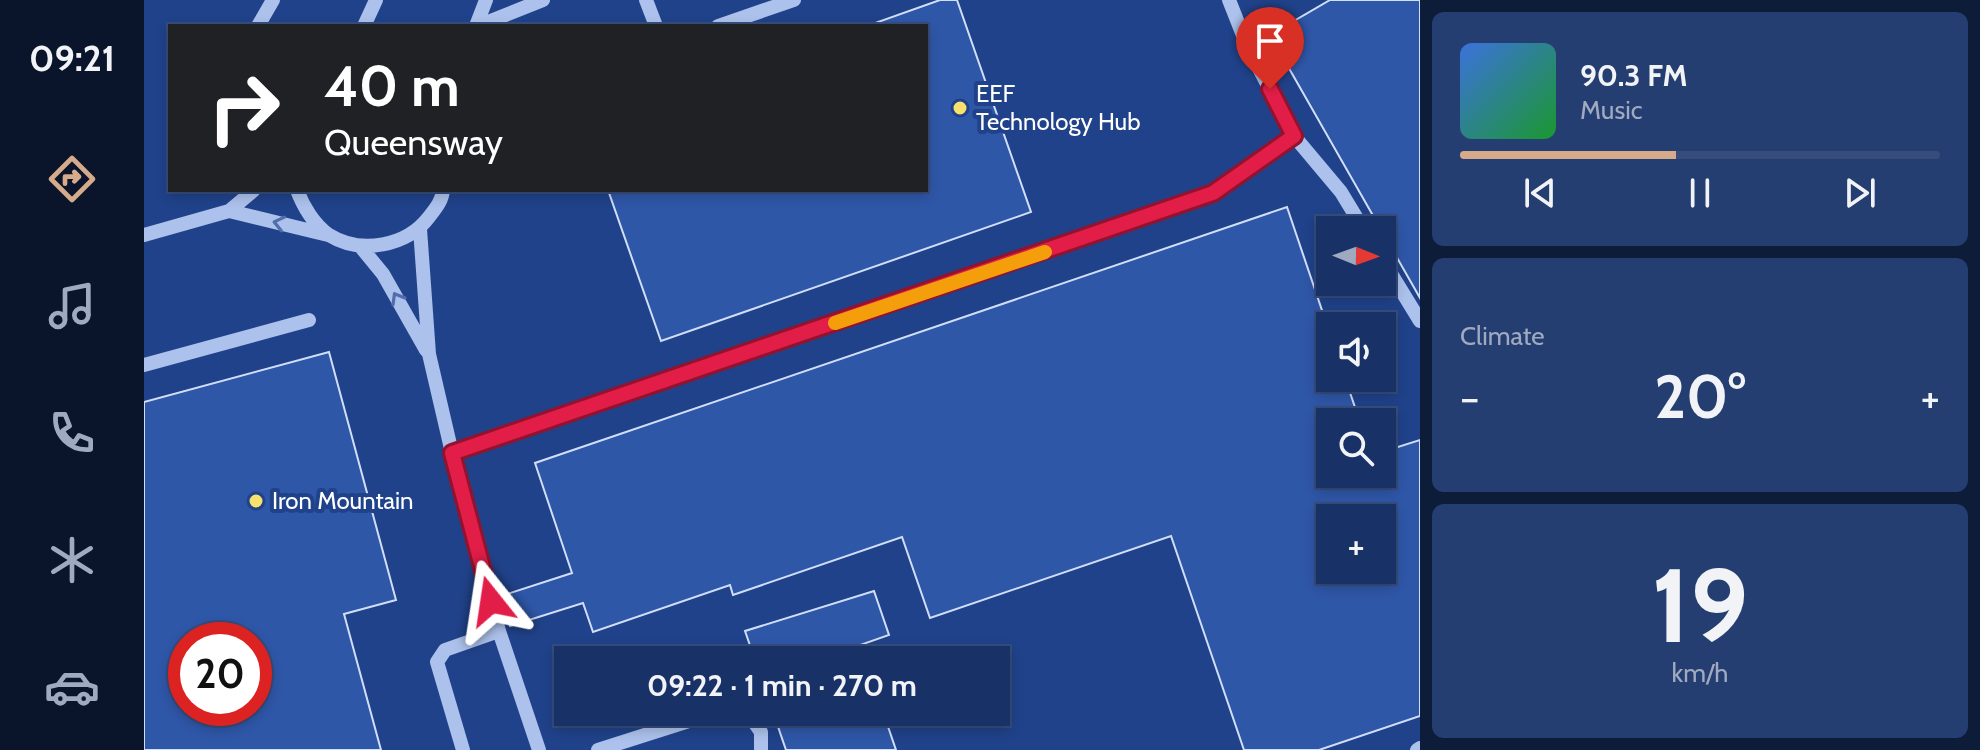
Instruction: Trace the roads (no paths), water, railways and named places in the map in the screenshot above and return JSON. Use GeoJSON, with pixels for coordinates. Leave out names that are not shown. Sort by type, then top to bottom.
{"type":"FeatureCollection","features":[{"type":"Feature","properties":{"kind":"lane"},"geometry":{"type":"LineString","coordinates":[[259,24],[273,0]]}},
{"type":"Feature","properties":{"kind":"lane"},"geometry":{"type":"LineString","coordinates":[[366,24],[376,0]]}},
{"type":"Feature","properties":{"kind":"lane"},"geometry":{"type":"LineString","coordinates":[[478,24],[486,0]]}},
{"type":"Feature","properties":{"kind":"lane"},"geometry":{"type":"LineString","coordinates":[[482,24],[543,0]]}},
{"type":"Feature","properties":{"kind":"lane"},"geometry":{"type":"LineString","coordinates":[[646,0],[655,24]]}},
{"type":"Feature","properties":{"kind":"lane"},"geometry":{"type":"LineString","coordinates":[[724,24],[794,0]]}},
{"type":"Feature","properties":{"kind":"lane"},"geometry":{"type":"LineString","coordinates":[[1229,0],[1246,43],[1294,136],[1341,192],[1356,216]]}},
{"type":"Feature","properties":{"kind":"lane"},"geometry":{"type":"LineString","coordinates":[[452,453],[1213,193],[1294,136]]}},
{"type":"Feature","properties":{"kind":"lane"},"geometry":{"type":"LineString","coordinates":[[144,235],[229,211],[252,192]]}},
{"type":"Feature","properties":{"kind":"lane"},"geometry":{"type":"LineString","coordinates":[[298,192],[303,207],[329,235]]}},
{"type":"Feature","properties":{"kind":"lane"},"geometry":{"type":"LineString","coordinates":[[229,211],[329,235],[360,246],[398,242],[420,229],[445,193]]}},
{"type":"Feature","properties":{"kind":"lane"},"geometry":{"type":"LineString","coordinates":[[420,229],[429,354],[499,631],[539,750]]}},
{"type":"Feature","properties":{"kind":"lane"},"geometry":{"type":"LineString","coordinates":[[360,246],[383,274],[429,354]]}},
{"type":"Feature","properties":{"kind":"lane"},"geometry":{"type":"LineString","coordinates":[[1396,282],[1420,321]]}},
{"type":"Feature","properties":{"kind":"lane"},"geometry":{"type":"LineString","coordinates":[[144,365],[309,320]]}},
{"type":"Feature","properties":{"kind":"lane"},"geometry":{"type":"LineString","coordinates":[[463,750],[437,662],[445,650],[499,631]]}},
{"type":"Feature","properties":{"kind":"lane"},"geometry":{"type":"LineString","coordinates":[[598,750],[673,726]]}},
{"type":"Feature","properties":{"kind":"lane"},"geometry":{"type":"LineString","coordinates":[[757,726],[761,732],[761,750]]}},
{"type":"Feature","properties":{"kind":"place","name":"EEF Technology Hub"},"geometry":{"type":"Point","coordinates":[960,108]}},
{"type":"Feature","properties":{"kind":"place","name":"Iron Mountain"},"geometry":{"type":"Point","coordinates":[256,501]}}]}
